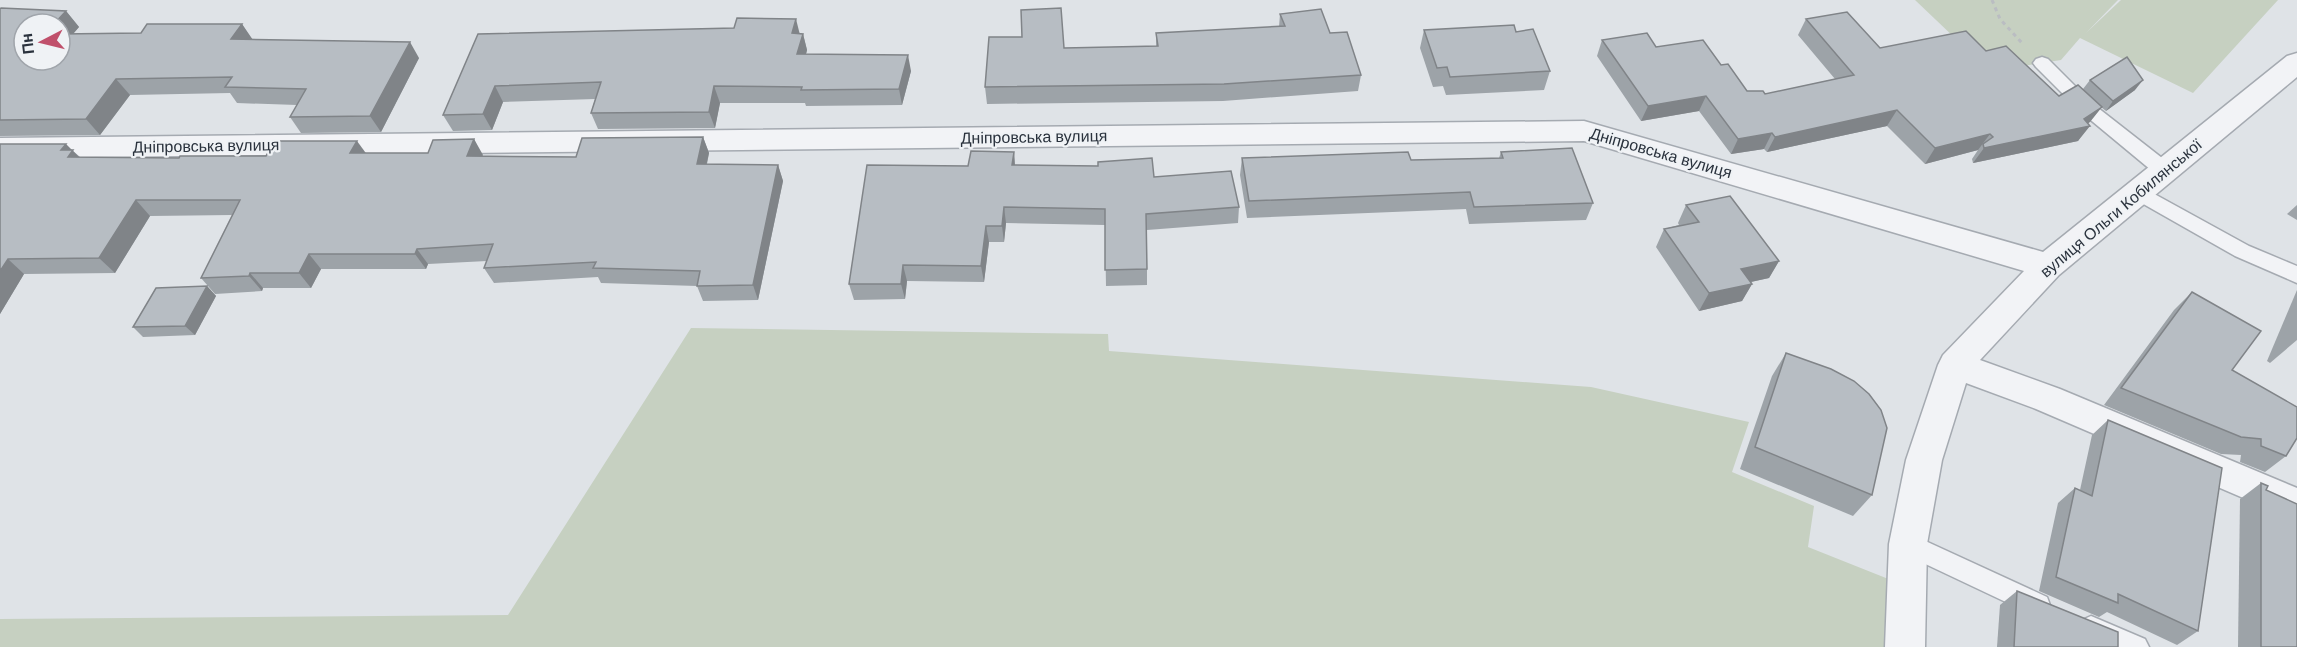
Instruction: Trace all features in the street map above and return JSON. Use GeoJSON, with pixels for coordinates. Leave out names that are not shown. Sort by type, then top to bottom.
{"type":"FeatureCollection","features":[{"type":"Feature","properties":{"kind":"street","name":"вулиця Ольги Кобилянської"},"geometry":{"type":"LineString","coordinates":[[1905,647],[1908,544],[1924,460],[1955,365],[2048,266],[2297,62]]}},
{"type":"Feature","properties":{"kind":"street","name":"Дніпровська вулиця"},"geometry":{"type":"LineString","coordinates":[[0,148],[1584,131],[2048,266]]}},
{"type":"Feature","properties":{"kind":"street"},"geometry":{"type":"LineString","coordinates":[[1955,365],[2048,399],[2297,505]]}},
{"type":"Feature","properties":{"kind":"lane"},"geometry":{"type":"LineString","coordinates":[[2042,63],[2087,108],[2164,170]]}},
{"type":"Feature","properties":{"kind":"lane"},"geometry":{"type":"LineString","coordinates":[[2138,192],[2242,251],[2297,275]]}},
{"type":"Feature","properties":{"kind":"lane"},"geometry":{"type":"LineString","coordinates":[[1908,544],[2064,617],[2136,647]]}},
{"type":"Feature","properties":{"kind":"path"},"geometry":{"type":"LineString","coordinates":[[1992,0],[2000,19],[2042,63]]}},
{"type":"Feature","properties":{"kind":"green space"},"geometry":{"type":"Polygon","coordinates":[[[1915,0],[2118,0],[2086,33],[2121,0],[2278,0],[2193,93],[2080,38],[2061,60],[2016,67],[1977,59],[1915,0]]]}},
{"type":"Feature","properties":{"kind":"green space"},"geometry":{"type":"Polygon","coordinates":[[[691,328],[1108,334],[1109,351],[1591,387],[1749,422],[1732,472],[1814,506],[1808,547],[1906,586],[1905,647],[0,647],[0,619],[508,615],[691,328]]]}},
{"type":"Feature","properties":{"kind":"building"},"geometry":{"type":"Polygon","coordinates":[[[1061,8],[1064,48],[1158,46],[1156,33],[1285,26],[1280,14],[1321,9],[1330,33],[1347,32],[1361,75],[1224,84],[985,87],[989,37],[1022,37],[1021,10],[1061,8]]]}},
{"type":"Feature","properties":{"kind":"building"},"geometry":{"type":"Polygon","coordinates":[[[0,9],[66,11],[12,12],[12,72],[72,72],[72,34],[141,33],[147,24],[242,24],[231,39],[410,42],[370,116],[290,117],[306,89],[225,87],[232,77],[116,79],[86,119],[0,120],[0,9]]]}},
{"type":"Feature","properties":{"kind":"building"},"geometry":{"type":"Polygon","coordinates":[[[1847,12],[1880,48],[1966,31],[1986,51],[2006,46],[2059,96],[2078,85],[2102,107],[2084,119],[2090,126],[1984,148],[1983,144],[1993,137],[1990,134],[1935,148],[1897,110],[1775,137],[1772,133],[1738,139],[1706,96],[1648,106],[1602,40],[1647,33],[1656,47],[1703,40],[1721,65],[1728,64],[1747,91],[1763,91],[1765,94],[1854,75],[1806,19],[1847,12]]]}},
{"type":"Feature","properties":{"kind":"building"},"geometry":{"type":"Polygon","coordinates":[[[737,18],[796,19],[792,33],[803,34],[797,54],[908,55],[899,89],[801,90],[802,87],[714,86],[709,112],[591,113],[601,82],[495,86],[483,114],[443,115],[478,34],[734,28],[737,18]]]}},
{"type":"Feature","properties":{"kind":"building"},"geometry":{"type":"Polygon","coordinates":[[[1514,25],[1516,32],[1533,29],[1550,71],[1450,77],[1447,67],[1437,68],[1424,30],[1514,25]]]}},
{"type":"Feature","properties":{"kind":"building"},"geometry":{"type":"Polygon","coordinates":[[[2127,57],[2143,80],[2113,101],[2090,80],[2127,57]]]}},
{"type":"Feature","properties":{"kind":"building"},"geometry":{"type":"Polygon","coordinates":[[[703,137],[697,164],[778,165],[753,285],[697,286],[700,271],[593,268],[596,262],[484,268],[493,244],[417,249],[415,254],[309,254],[299,273],[250,273],[249,276],[201,278],[240,200],[136,200],[99,258],[8,259],[0,271],[0,144],[66,144],[61,150],[73,150],[68,157],[179,158],[180,156],[266,156],[275,141],[357,141],[350,153],[428,153],[433,140],[474,139],[467,156],[576,157],[582,138],[703,137]]]}},
{"type":"Feature","properties":{"kind":"building"},"geometry":{"type":"Polygon","coordinates":[[[1572,148],[1593,203],[1474,207],[1470,192],[1249,201],[1242,158],[1408,152],[1411,160],[1503,158],[1501,152],[1572,148]]]}},
{"type":"Feature","properties":{"kind":"building"},"geometry":{"type":"Polygon","coordinates":[[[971,151],[1014,152],[1012,165],[1098,166],[1098,162],[1152,158],[1154,177],[1231,171],[1239,207],[1146,214],[1147,269],[1105,270],[1105,209],[1004,207],[1002,226],[986,226],[981,266],[903,265],[901,284],[849,284],[867,165],[968,166],[971,151]]]}},
{"type":"Feature","properties":{"kind":"building"},"geometry":{"type":"Polygon","coordinates":[[[1730,196],[1779,261],[1741,269],[1752,284],[1709,293],[1664,229],[1699,222],[1686,205],[1730,196]]]}},
{"type":"Feature","properties":{"kind":"building"},"geometry":{"type":"Polygon","coordinates":[[[207,286],[185,326],[133,327],[156,288],[207,286]]]}},
{"type":"Feature","properties":{"kind":"building"},"geometry":{"type":"Polygon","coordinates":[[[2192,292],[2261,331],[2232,370],[2297,407],[2297,438],[2286,456],[2261,446],[2261,439],[2241,437],[2121,388],[2192,292]]]}},
{"type":"Feature","properties":{"kind":"building"},"geometry":{"type":"Polygon","coordinates":[[[1786,353],[1831,369],[1854,381],[1869,394],[1881,410],[1887,428],[1872,495],[1755,447],[1786,353]]]}},
{"type":"Feature","properties":{"kind":"building"},"geometry":{"type":"Polygon","coordinates":[[[2108,420],[2222,468],[2198,631],[2118,594],[2118,603],[2056,577],[2075,488],[2092,496],[2108,420]]]}},
{"type":"Feature","properties":{"kind":"building"},"geometry":{"type":"Polygon","coordinates":[[[2261,483],[2268,486],[2266,490],[2297,504],[2297,647],[2261,647],[2261,483]]]}},
{"type":"Feature","properties":{"kind":"building"},"geometry":{"type":"Polygon","coordinates":[[[2017,591],[2118,632],[2118,647],[2014,647],[2017,591]]]}}]}
